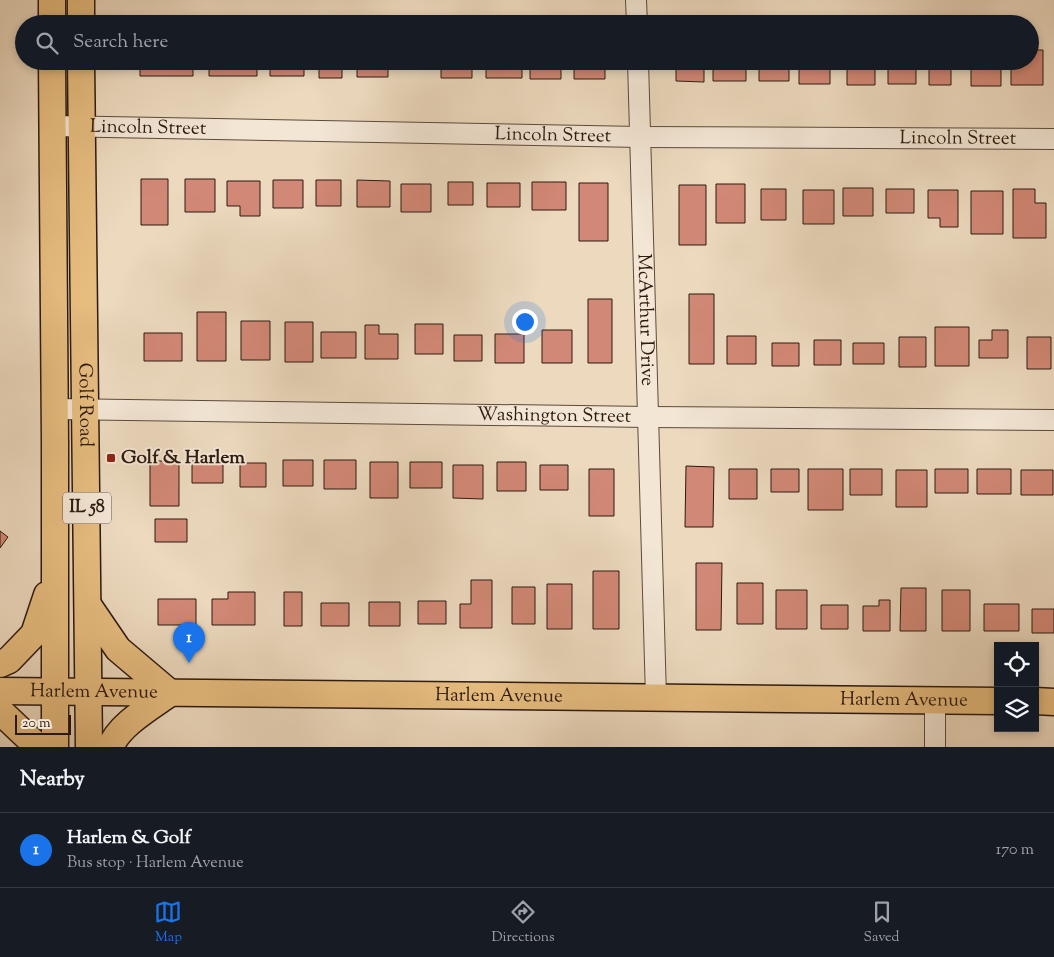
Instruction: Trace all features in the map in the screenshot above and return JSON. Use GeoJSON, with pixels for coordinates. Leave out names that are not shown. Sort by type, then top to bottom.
{"type":"FeatureCollection","features":[{"type":"Feature","properties":{"kind":"main road"},"geometry":{"type":"LineString","coordinates":[[52,0],[52,15]]}},
{"type":"Feature","properties":{"kind":"main road"},"geometry":{"type":"LineString","coordinates":[[81,0],[81,15]]}},
{"type":"Feature","properties":{"kind":"main road","name":"Golf Road"},"geometry":{"type":"LineString","coordinates":[[52,70],[55,570],[54,747]]}},
{"type":"Feature","properties":{"kind":"main road","name":"Golf Road"},"geometry":{"type":"LineString","coordinates":[[81,70],[89,747]]}},
{"type":"Feature","properties":{"kind":"main road"},"geometry":{"type":"LineString","coordinates":[[0,664],[9,660],[34,634],[55,570]]}},
{"type":"Feature","properties":{"kind":"main road"},"geometry":{"type":"LineString","coordinates":[[88,605],[118,649],[170,693],[133,719],[113,740],[111,747]]}},
{"type":"Feature","properties":{"kind":"main road","name":"Harlem Avenue"},"geometry":{"type":"LineString","coordinates":[[0,691],[994,701]]}},
{"type":"Feature","properties":{"kind":"main road"},"geometry":{"type":"LineString","coordinates":[[1039,701],[1054,702]]}},
{"type":"Feature","properties":{"kind":"main road"},"geometry":{"type":"LineString","coordinates":[[0,711],[38,747]]}},
{"type":"Feature","properties":{"kind":"street"},"geometry":{"type":"LineString","coordinates":[[636,0],[637,15]]}},
{"type":"Feature","properties":{"kind":"street","name":"McArthur Drive"},"geometry":{"type":"LineString","coordinates":[[638,70],[656,698]]}},
{"type":"Feature","properties":{"kind":"street","name":"Lincoln Street"},"geometry":{"type":"LineString","coordinates":[[52,126],[640,137],[1054,139]]}},
{"type":"Feature","properties":{"kind":"street","name":"Washington Street"},"geometry":{"type":"LineString","coordinates":[[54,409],[1054,420]]}},
{"type":"Feature","properties":{"kind":"street"},"geometry":{"type":"LineString","coordinates":[[935,700],[935,747]]}},
{"type":"Feature","properties":{"kind":"building"},"geometry":{"type":"Polygon","coordinates":[[[1039,50],[1043,50],[1043,85],[1011,85],[1011,70],[1039,70],[1039,50]]]}},
{"type":"Feature","properties":{"kind":"building"},"geometry":{"type":"Polygon","coordinates":[[[140,70],[193,70],[193,76],[140,76],[140,70]]]}},
{"type":"Feature","properties":{"kind":"building"},"geometry":{"type":"Polygon","coordinates":[[[209,70],[257,70],[257,76],[209,76],[209,70]]]}},
{"type":"Feature","properties":{"kind":"building"},"geometry":{"type":"Polygon","coordinates":[[[270,70],[304,70],[304,76],[270,76],[270,70]]]}},
{"type":"Feature","properties":{"kind":"building"},"geometry":{"type":"Polygon","coordinates":[[[319,70],[342,70],[342,78],[319,78],[319,70]]]}},
{"type":"Feature","properties":{"kind":"building"},"geometry":{"type":"Polygon","coordinates":[[[357,70],[388,70],[388,77],[357,77],[357,70]]]}},
{"type":"Feature","properties":{"kind":"building"},"geometry":{"type":"Polygon","coordinates":[[[441,70],[472,70],[472,78],[441,78],[441,70]]]}},
{"type":"Feature","properties":{"kind":"building"},"geometry":{"type":"Polygon","coordinates":[[[486,70],[522,70],[522,78],[486,78],[486,70]]]}},
{"type":"Feature","properties":{"kind":"building"},"geometry":{"type":"Polygon","coordinates":[[[530,70],[561,70],[561,79],[530,79],[530,70]]]}},
{"type":"Feature","properties":{"kind":"building"},"geometry":{"type":"Polygon","coordinates":[[[574,70],[605,70],[605,79],[574,79],[574,70]]]}},
{"type":"Feature","properties":{"kind":"building"},"geometry":{"type":"Polygon","coordinates":[[[676,70],[704,70],[704,82],[676,81],[676,70]]]}},
{"type":"Feature","properties":{"kind":"building"},"geometry":{"type":"Polygon","coordinates":[[[713,70],[746,70],[746,81],[713,81],[713,70]]]}},
{"type":"Feature","properties":{"kind":"building"},"geometry":{"type":"Polygon","coordinates":[[[759,70],[789,70],[789,81],[759,81],[759,70]]]}},
{"type":"Feature","properties":{"kind":"building"},"geometry":{"type":"Polygon","coordinates":[[[799,70],[830,70],[830,84],[799,84],[799,70]]]}},
{"type":"Feature","properties":{"kind":"building"},"geometry":{"type":"Polygon","coordinates":[[[847,70],[875,70],[875,85],[847,85],[847,70]]]}},
{"type":"Feature","properties":{"kind":"building"},"geometry":{"type":"Polygon","coordinates":[[[888,70],[916,70],[916,84],[888,84],[888,70]]]}},
{"type":"Feature","properties":{"kind":"building"},"geometry":{"type":"Polygon","coordinates":[[[929,70],[951,70],[951,85],[929,85],[929,70]]]}},
{"type":"Feature","properties":{"kind":"building"},"geometry":{"type":"Polygon","coordinates":[[[971,70],[1001,70],[1001,86],[971,86],[971,70]]]}},
{"type":"Feature","properties":{"kind":"building"},"geometry":{"type":"Polygon","coordinates":[[[141,179],[168,179],[168,225],[141,225],[141,179]]]}},
{"type":"Feature","properties":{"kind":"building"},"geometry":{"type":"Polygon","coordinates":[[[185,179],[215,179],[215,212],[185,212],[185,179]]]}},
{"type":"Feature","properties":{"kind":"building"},"geometry":{"type":"Polygon","coordinates":[[[273,180],[303,180],[303,208],[273,208],[273,180]]]}},
{"type":"Feature","properties":{"kind":"building"},"geometry":{"type":"Polygon","coordinates":[[[316,180],[341,180],[341,206],[316,206],[316,180]]]}},
{"type":"Feature","properties":{"kind":"building"},"geometry":{"type":"Polygon","coordinates":[[[357,180],[390,181],[390,207],[357,207],[357,180]]]}},
{"type":"Feature","properties":{"kind":"building"},"geometry":{"type":"Polygon","coordinates":[[[227,181],[260,181],[260,216],[240,216],[240,206],[227,206],[227,181]]]}},
{"type":"Feature","properties":{"kind":"building"},"geometry":{"type":"Polygon","coordinates":[[[448,182],[473,182],[473,205],[448,205],[448,182]]]}},
{"type":"Feature","properties":{"kind":"building"},"geometry":{"type":"Polygon","coordinates":[[[532,182],[566,182],[566,210],[532,210],[532,182]]]}},
{"type":"Feature","properties":{"kind":"building"},"geometry":{"type":"Polygon","coordinates":[[[487,183],[520,183],[520,207],[487,207],[487,183]]]}},
{"type":"Feature","properties":{"kind":"building"},"geometry":{"type":"Polygon","coordinates":[[[579,183],[608,183],[608,241],[579,241],[579,183]]]}},
{"type":"Feature","properties":{"kind":"building"},"geometry":{"type":"Polygon","coordinates":[[[401,184],[431,184],[431,212],[401,212],[401,184]]]}},
{"type":"Feature","properties":{"kind":"building"},"geometry":{"type":"Polygon","coordinates":[[[716,184],[745,184],[745,223],[716,223],[716,184]]]}},
{"type":"Feature","properties":{"kind":"building"},"geometry":{"type":"Polygon","coordinates":[[[679,185],[706,185],[706,245],[679,245],[679,185]]]}},
{"type":"Feature","properties":{"kind":"building"},"geometry":{"type":"Polygon","coordinates":[[[843,188],[873,188],[873,216],[843,216],[843,188]]]}},
{"type":"Feature","properties":{"kind":"building"},"geometry":{"type":"Polygon","coordinates":[[[761,189],[786,189],[786,220],[761,220],[761,189]]]}},
{"type":"Feature","properties":{"kind":"building"},"geometry":{"type":"Polygon","coordinates":[[[886,189],[914,189],[914,213],[886,213],[886,189]]]}},
{"type":"Feature","properties":{"kind":"building"},"geometry":{"type":"Polygon","coordinates":[[[1013,189],[1035,189],[1035,203],[1046,203],[1046,238],[1013,238],[1013,189]]]}},
{"type":"Feature","properties":{"kind":"building"},"geometry":{"type":"Polygon","coordinates":[[[803,190],[834,190],[834,224],[803,224],[803,190]]]}},
{"type":"Feature","properties":{"kind":"building"},"geometry":{"type":"Polygon","coordinates":[[[928,190],[958,190],[958,227],[940,227],[940,218],[928,218],[928,190]]]}},
{"type":"Feature","properties":{"kind":"building"},"geometry":{"type":"Polygon","coordinates":[[[971,191],[1003,191],[1003,234],[971,234],[971,191]]]}},
{"type":"Feature","properties":{"kind":"building"},"geometry":{"type":"Polygon","coordinates":[[[689,294],[714,294],[714,364],[689,364],[689,294]]]}},
{"type":"Feature","properties":{"kind":"building"},"geometry":{"type":"Polygon","coordinates":[[[588,299],[612,299],[612,363],[588,363],[588,299]]]}},
{"type":"Feature","properties":{"kind":"building"},"geometry":{"type":"Polygon","coordinates":[[[197,312],[226,312],[226,361],[197,361],[197,312]]]}},
{"type":"Feature","properties":{"kind":"building"},"geometry":{"type":"Polygon","coordinates":[[[241,321],[270,321],[270,360],[241,360],[241,321]]]}},
{"type":"Feature","properties":{"kind":"building"},"geometry":{"type":"Polygon","coordinates":[[[285,322],[313,322],[313,362],[285,362],[285,322]]]}},
{"type":"Feature","properties":{"kind":"building"},"geometry":{"type":"Polygon","coordinates":[[[415,324],[443,324],[443,354],[415,354],[415,324]]]}},
{"type":"Feature","properties":{"kind":"building"},"geometry":{"type":"Polygon","coordinates":[[[365,325],[379,325],[379,334],[398,334],[398,359],[365,359],[365,325]]]}},
{"type":"Feature","properties":{"kind":"building"},"geometry":{"type":"Polygon","coordinates":[[[935,327],[969,327],[969,366],[935,366],[935,327]]]}},
{"type":"Feature","properties":{"kind":"building"},"geometry":{"type":"Polygon","coordinates":[[[542,330],[572,330],[572,363],[542,363],[542,330]]]}},
{"type":"Feature","properties":{"kind":"building"},"geometry":{"type":"Polygon","coordinates":[[[992,330],[1008,330],[1008,358],[979,358],[979,340],[992,340],[992,330]]]}},
{"type":"Feature","properties":{"kind":"building"},"geometry":{"type":"Polygon","coordinates":[[[321,332],[356,332],[356,358],[321,358],[321,332]]]}},
{"type":"Feature","properties":{"kind":"building"},"geometry":{"type":"Polygon","coordinates":[[[144,333],[182,333],[182,361],[144,361],[144,333]]]}},
{"type":"Feature","properties":{"kind":"building"},"geometry":{"type":"Polygon","coordinates":[[[495,334],[524,334],[524,363],[495,363],[495,334]]]}},
{"type":"Feature","properties":{"kind":"building"},"geometry":{"type":"Polygon","coordinates":[[[454,335],[482,335],[482,361],[454,361],[454,335]]]}},
{"type":"Feature","properties":{"kind":"building"},"geometry":{"type":"Polygon","coordinates":[[[727,336],[756,336],[756,364],[727,364],[727,336]]]}},
{"type":"Feature","properties":{"kind":"building"},"geometry":{"type":"Polygon","coordinates":[[[899,337],[926,337],[926,367],[899,367],[899,337]]]}},
{"type":"Feature","properties":{"kind":"building"},"geometry":{"type":"Polygon","coordinates":[[[1027,337],[1051,337],[1051,369],[1027,369],[1027,337]]]}},
{"type":"Feature","properties":{"kind":"building"},"geometry":{"type":"Polygon","coordinates":[[[814,340],[841,340],[841,365],[814,365],[814,340]]]}},
{"type":"Feature","properties":{"kind":"building"},"geometry":{"type":"Polygon","coordinates":[[[772,343],[799,343],[799,366],[772,366],[772,343]]]}},
{"type":"Feature","properties":{"kind":"building"},"geometry":{"type":"Polygon","coordinates":[[[853,343],[884,343],[884,364],[853,364],[853,343]]]}},
{"type":"Feature","properties":{"kind":"building"},"geometry":{"type":"Polygon","coordinates":[[[283,460],[313,460],[313,486],[283,486],[283,460]]]}},
{"type":"Feature","properties":{"kind":"building"},"geometry":{"type":"Polygon","coordinates":[[[324,460],[356,460],[356,489],[324,489],[324,460]]]}},
{"type":"Feature","properties":{"kind":"building"},"geometry":{"type":"Polygon","coordinates":[[[150,461],[179,461],[179,506],[150,506],[150,461]]]}},
{"type":"Feature","properties":{"kind":"building"},"geometry":{"type":"Polygon","coordinates":[[[192,461],[223,461],[223,483],[192,483],[192,461]]]}},
{"type":"Feature","properties":{"kind":"building"},"geometry":{"type":"Polygon","coordinates":[[[370,462],[398,462],[398,498],[370,498],[370,462]]]}},
{"type":"Feature","properties":{"kind":"building"},"geometry":{"type":"Polygon","coordinates":[[[410,462],[442,462],[442,488],[410,488],[410,462]]]}},
{"type":"Feature","properties":{"kind":"building"},"geometry":{"type":"Polygon","coordinates":[[[497,462],[526,462],[526,491],[497,491],[497,462]]]}},
{"type":"Feature","properties":{"kind":"building"},"geometry":{"type":"Polygon","coordinates":[[[240,463],[266,463],[266,487],[240,487],[240,463]]]}},
{"type":"Feature","properties":{"kind":"building"},"geometry":{"type":"Polygon","coordinates":[[[453,465],[483,465],[483,499],[453,498],[453,465]]]}},
{"type":"Feature","properties":{"kind":"building"},"geometry":{"type":"Polygon","coordinates":[[[540,465],[568,465],[568,490],[540,490],[540,465]]]}},
{"type":"Feature","properties":{"kind":"building"},"geometry":{"type":"Polygon","coordinates":[[[686,466],[714,467],[713,527],[685,527],[686,466]]]}},
{"type":"Feature","properties":{"kind":"building"},"geometry":{"type":"Polygon","coordinates":[[[589,469],[614,469],[614,516],[589,516],[589,469]]]}},
{"type":"Feature","properties":{"kind":"building"},"geometry":{"type":"Polygon","coordinates":[[[729,469],[757,469],[757,499],[729,499],[729,469]]]}},
{"type":"Feature","properties":{"kind":"building"},"geometry":{"type":"Polygon","coordinates":[[[771,469],[799,469],[799,492],[771,492],[771,469]]]}},
{"type":"Feature","properties":{"kind":"building"},"geometry":{"type":"Polygon","coordinates":[[[808,469],[843,469],[843,510],[808,510],[808,469]]]}},
{"type":"Feature","properties":{"kind":"building"},"geometry":{"type":"Polygon","coordinates":[[[850,469],[882,469],[882,495],[850,495],[850,469]]]}},
{"type":"Feature","properties":{"kind":"building"},"geometry":{"type":"Polygon","coordinates":[[[935,469],[968,469],[968,493],[935,493],[935,469]]]}},
{"type":"Feature","properties":{"kind":"building"},"geometry":{"type":"Polygon","coordinates":[[[977,469],[1011,469],[1011,494],[977,494],[977,469]]]}},
{"type":"Feature","properties":{"kind":"building"},"geometry":{"type":"Polygon","coordinates":[[[896,470],[927,470],[927,507],[896,507],[896,470]]]}},
{"type":"Feature","properties":{"kind":"building"},"geometry":{"type":"Polygon","coordinates":[[[1021,470],[1053,470],[1053,495],[1021,495],[1021,470]]]}},
{"type":"Feature","properties":{"kind":"building"},"geometry":{"type":"Polygon","coordinates":[[[155,519],[187,519],[187,542],[155,542],[155,519]]]}},
{"type":"Feature","properties":{"kind":"building"},"geometry":{"type":"Polygon","coordinates":[[[0,531],[8,537],[0,548],[0,531]]]}},
{"type":"Feature","properties":{"kind":"building"},"geometry":{"type":"Polygon","coordinates":[[[696,563],[722,563],[721,630],[696,630],[696,563]]]}},
{"type":"Feature","properties":{"kind":"building"},"geometry":{"type":"Polygon","coordinates":[[[593,571],[619,571],[619,629],[593,629],[593,571]]]}},
{"type":"Feature","properties":{"kind":"building"},"geometry":{"type":"Polygon","coordinates":[[[471,580],[492,580],[492,628],[460,628],[460,604],[471,604],[471,580]]]}},
{"type":"Feature","properties":{"kind":"building"},"geometry":{"type":"Polygon","coordinates":[[[737,583],[763,583],[763,624],[737,624],[737,583]]]}},
{"type":"Feature","properties":{"kind":"building"},"geometry":{"type":"Polygon","coordinates":[[[547,584],[572,584],[572,629],[547,629],[547,584]]]}},
{"type":"Feature","properties":{"kind":"building"},"geometry":{"type":"Polygon","coordinates":[[[512,587],[535,587],[535,624],[512,624],[512,587]]]}},
{"type":"Feature","properties":{"kind":"building"},"geometry":{"type":"Polygon","coordinates":[[[901,588],[926,588],[926,631],[900,631],[901,588]]]}},
{"type":"Feature","properties":{"kind":"building"},"geometry":{"type":"Polygon","coordinates":[[[776,590],[807,590],[807,629],[776,629],[776,590]]]}},
{"type":"Feature","properties":{"kind":"building"},"geometry":{"type":"Polygon","coordinates":[[[942,590],[970,590],[970,631],[942,631],[942,590]]]}},
{"type":"Feature","properties":{"kind":"building"},"geometry":{"type":"Polygon","coordinates":[[[228,592],[255,592],[255,625],[212,625],[212,599],[228,599],[228,592]]]}},
{"type":"Feature","properties":{"kind":"building"},"geometry":{"type":"Polygon","coordinates":[[[284,592],[302,592],[302,626],[284,626],[284,592]]]}},
{"type":"Feature","properties":{"kind":"building"},"geometry":{"type":"Polygon","coordinates":[[[158,599],[196,599],[196,625],[158,625],[158,599]]]}},
{"type":"Feature","properties":{"kind":"building"},"geometry":{"type":"Polygon","coordinates":[[[879,600],[890,600],[890,631],[863,631],[863,606],[879,606],[879,600]]]}},
{"type":"Feature","properties":{"kind":"building"},"geometry":{"type":"Polygon","coordinates":[[[418,601],[446,601],[446,624],[418,624],[418,601]]]}},
{"type":"Feature","properties":{"kind":"building"},"geometry":{"type":"Polygon","coordinates":[[[369,602],[400,602],[400,626],[369,626],[369,602]]]}},
{"type":"Feature","properties":{"kind":"building"},"geometry":{"type":"Polygon","coordinates":[[[321,603],[349,603],[349,626],[321,626],[321,603]]]}},
{"type":"Feature","properties":{"kind":"building"},"geometry":{"type":"Polygon","coordinates":[[[984,604],[1019,604],[1019,631],[984,631],[984,604]]]}},
{"type":"Feature","properties":{"kind":"building"},"geometry":{"type":"Polygon","coordinates":[[[821,605],[848,605],[848,629],[821,629],[821,605]]]}},
{"type":"Feature","properties":{"kind":"building"},"geometry":{"type":"Polygon","coordinates":[[[1032,609],[1054,609],[1054,633],[1032,633],[1032,609]]]}},
{"type":"Feature","properties":{"kind":"place","name":"Golf & Harlem"},"geometry":{"type":"Point","coordinates":[111,458]}},
{"type":"Feature","properties":{"kind":"place","name":"Harlem & Golf"},"geometry":{"type":"Point","coordinates":[189,663]}}]}
